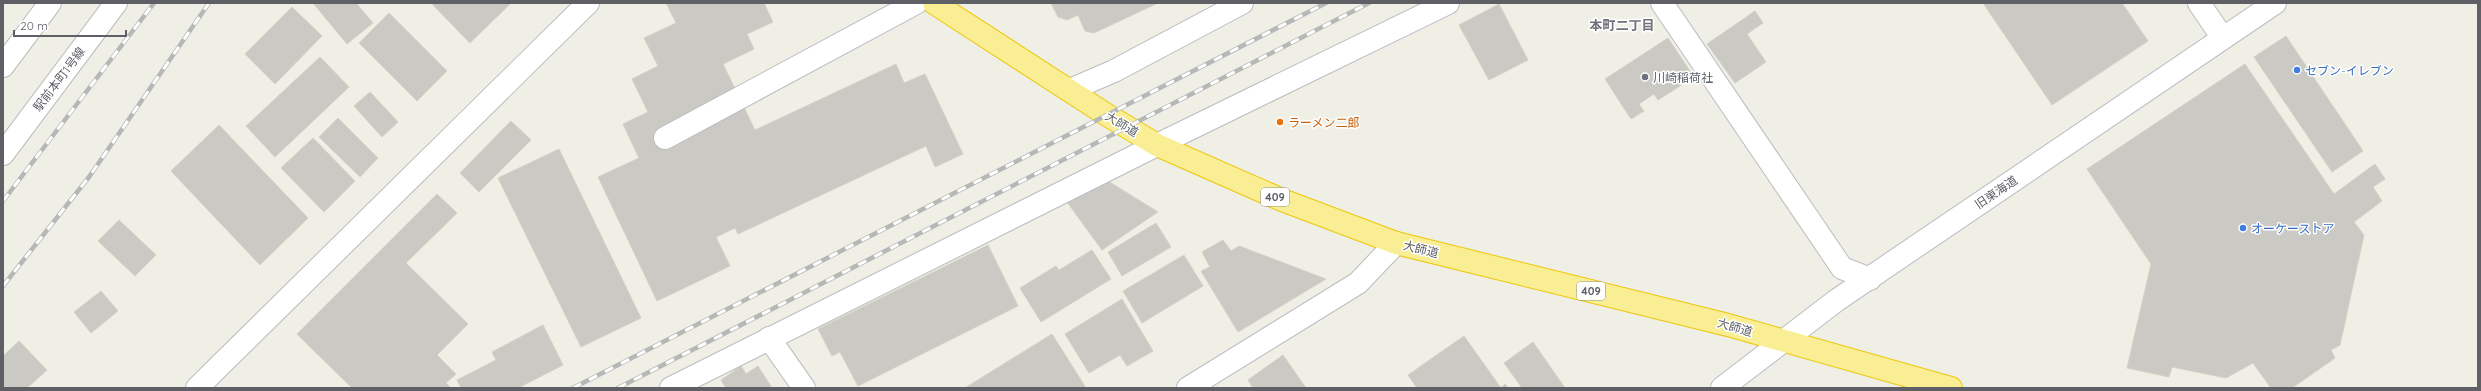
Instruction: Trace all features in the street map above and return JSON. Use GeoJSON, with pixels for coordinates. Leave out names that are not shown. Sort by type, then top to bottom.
{"type":"FeatureCollection","features":[{"type":"Feature","properties":{"kind":"highway","name":"大師道"},"geometry":{"type":"LineString","coordinates":[[934,3],[1070,90],[1106,115],[1157,144],[1282,200],[1396,243],[1728,325],[1951,388]]}},
{"type":"Feature","properties":{"kind":"street"},"geometry":{"type":"LineString","coordinates":[[7,51],[50,3]]}},
{"type":"Feature","properties":{"kind":"street","name":"駅前本町1号線"},"geometry":{"type":"LineString","coordinates":[[3,154],[116,3]]}},
{"type":"Feature","properties":{"kind":"street"},"geometry":{"type":"LineString","coordinates":[[198,388],[588,3]]}},
{"type":"Feature","properties":{"kind":"street"},"geometry":{"type":"LineString","coordinates":[[665,138],[916,3]]}},
{"type":"Feature","properties":{"kind":"street"},"geometry":{"type":"LineString","coordinates":[[1070,90],[1114,70],[1242,3]]}},
{"type":"Feature","properties":{"kind":"street"},"geometry":{"type":"LineString","coordinates":[[671,388],[1157,144],[1448,3]]}},
{"type":"Feature","properties":{"kind":"street"},"geometry":{"type":"LineString","coordinates":[[1662,3],[1842,268],[1870,279]]}},
{"type":"Feature","properties":{"kind":"street"},"geometry":{"type":"LineString","coordinates":[[2198,3],[2222,37]]}},
{"type":"Feature","properties":{"kind":"street","name":"旧東海道"},"geometry":{"type":"LineString","coordinates":[[1722,388],[1785,342],[1837,300],[1870,279],[2222,37],[2275,3]]}},
{"type":"Feature","properties":{"kind":"street"},"geometry":{"type":"LineString","coordinates":[[1188,388],[1358,282],[1396,243]]}},
{"type":"Feature","properties":{"kind":"street"},"geometry":{"type":"LineString","coordinates":[[769,338],[804,388]]}},
{"type":"Feature","properties":{"kind":"building"},"geometry":{"type":"Polygon","coordinates":[[[313,3],[356,3],[373,23],[347,44],[313,3]]]}},
{"type":"Feature","properties":{"kind":"building"},"geometry":{"type":"Polygon","coordinates":[[[431,3],[511,3],[470,43],[431,3]]]}},
{"type":"Feature","properties":{"kind":"building"},"geometry":{"type":"Polygon","coordinates":[[[666,3],[764,3],[773,22],[747,34],[754,49],[723,64],[755,130],[896,64],[904,83],[925,74],[963,154],[935,167],[926,146],[738,234],[735,228],[716,237],[730,266],[657,301],[598,177],[639,158],[623,124],[648,112],[632,79],[658,66],[644,38],[676,23],[666,3]]]}},
{"type":"Feature","properties":{"kind":"building"},"geometry":{"type":"Polygon","coordinates":[[[1051,3],[1158,3],[1094,33],[1085,31],[1078,15],[1067,20],[1058,17],[1051,3]]]}},
{"type":"Feature","properties":{"kind":"building"},"geometry":{"type":"Polygon","coordinates":[[[1983,3],[2122,3],[2148,41],[2052,105],[1983,3]]]}},
{"type":"Feature","properties":{"kind":"building"},"geometry":{"type":"Polygon","coordinates":[[[1499,4],[1528,60],[1489,80],[1459,25],[1499,4]]]}},
{"type":"Feature","properties":{"kind":"building"},"geometry":{"type":"Polygon","coordinates":[[[292,7],[322,36],[275,84],[245,54],[292,7]]]}},
{"type":"Feature","properties":{"kind":"building"},"geometry":{"type":"Polygon","coordinates":[[[1755,11],[1763,23],[1747,34],[1766,62],[1735,83],[1707,44],[1755,11]]]}},
{"type":"Feature","properties":{"kind":"building"},"geometry":{"type":"Polygon","coordinates":[[[389,13],[447,71],[417,101],[359,43],[389,13]]]}},
{"type":"Feature","properties":{"kind":"building"},"geometry":{"type":"Polygon","coordinates":[[[2286,36],[2363,151],[2332,172],[2254,57],[2286,36]]]}},
{"type":"Feature","properties":{"kind":"building"},"geometry":{"type":"Polygon","coordinates":[[[1668,38],[1694,77],[1658,100],[1654,94],[1639,104],[1644,111],[1631,119],[1605,79],[1668,38]]]}},
{"type":"Feature","properties":{"kind":"building"},"geometry":{"type":"Polygon","coordinates":[[[320,57],[349,87],[275,157],[246,126],[320,57]]]}},
{"type":"Feature","properties":{"kind":"building","name":"オーケーストア"},"geometry":{"type":"Polygon","coordinates":[[[2245,64],[2334,194],[2375,164],[2385,179],[2373,187],[2382,201],[2354,222],[2364,235],[2340,345],[2331,350],[2335,358],[2292,388],[2271,388],[2253,363],[2226,378],[2172,367],[2169,377],[2127,368],[2151,264],[2087,169],[2245,64]]]}},
{"type":"Feature","properties":{"kind":"building"},"geometry":{"type":"Polygon","coordinates":[[[370,92],[398,122],[382,137],[354,106],[370,92]]]}},
{"type":"Feature","properties":{"kind":"building"},"geometry":{"type":"Polygon","coordinates":[[[338,118],[378,158],[360,177],[319,137],[338,118]]]}},
{"type":"Feature","properties":{"kind":"building"},"geometry":{"type":"Polygon","coordinates":[[[511,121],[531,140],[479,192],[460,173],[511,121]]]}},
{"type":"Feature","properties":{"kind":"building"},"geometry":{"type":"Polygon","coordinates":[[[219,125],[308,218],[260,265],[171,171],[219,125]]]}},
{"type":"Feature","properties":{"kind":"building"},"geometry":{"type":"Polygon","coordinates":[[[313,138],[355,181],[324,212],[281,168],[313,138]]]}},
{"type":"Feature","properties":{"kind":"building"},"geometry":{"type":"Polygon","coordinates":[[[559,149],[641,318],[581,347],[498,178],[559,149]]]}},
{"type":"Feature","properties":{"kind":"building"},"geometry":{"type":"Polygon","coordinates":[[[1108,181],[1158,212],[1102,250],[1067,202],[1108,181]]]}},
{"type":"Feature","properties":{"kind":"building"},"geometry":{"type":"Polygon","coordinates":[[[437,194],[457,213],[406,263],[468,324],[437,355],[456,374],[446,383],[451,388],[352,388],[297,334],[437,194]]]}},
{"type":"Feature","properties":{"kind":"building"},"geometry":{"type":"Polygon","coordinates":[[[119,220],[156,255],[135,276],[98,241],[119,220]]]}},
{"type":"Feature","properties":{"kind":"building"},"geometry":{"type":"Polygon","coordinates":[[[1156,223],[1171,247],[1122,276],[1108,252],[1156,223]]]}},
{"type":"Feature","properties":{"kind":"building"},"geometry":{"type":"Polygon","coordinates":[[[1223,240],[1231,251],[1239,246],[1326,279],[1238,332],[1201,271],[1210,267],[1202,252],[1223,240]]]}},
{"type":"Feature","properties":{"kind":"building"},"geometry":{"type":"Polygon","coordinates":[[[988,245],[1018,306],[858,386],[840,352],[832,356],[818,329],[988,245]]]}},
{"type":"Feature","properties":{"kind":"building"},"geometry":{"type":"Polygon","coordinates":[[[1092,250],[1111,279],[1041,322],[1020,288],[1056,266],[1059,270],[1092,250]]]}},
{"type":"Feature","properties":{"kind":"building"},"geometry":{"type":"Polygon","coordinates":[[[1184,255],[1203,286],[1142,323],[1123,291],[1184,255]]]}},
{"type":"Feature","properties":{"kind":"building"},"geometry":{"type":"Polygon","coordinates":[[[101,291],[118,311],[91,333],[74,312],[101,291]]]}},
{"type":"Feature","properties":{"kind":"building"},"geometry":{"type":"Polygon","coordinates":[[[1122,299],[1153,351],[1127,366],[1120,355],[1089,373],[1065,334],[1122,299]]]}},
{"type":"Feature","properties":{"kind":"building"},"geometry":{"type":"Polygon","coordinates":[[[543,325],[563,365],[518,388],[461,388],[457,380],[496,360],[492,352],[543,325]]]}},
{"type":"Feature","properties":{"kind":"building"},"geometry":{"type":"Polygon","coordinates":[[[1052,334],[1086,388],[965,388],[1052,334]]]}},
{"type":"Feature","properties":{"kind":"building"},"geometry":{"type":"Polygon","coordinates":[[[1464,336],[1501,388],[1417,388],[1408,375],[1464,336]]]}},
{"type":"Feature","properties":{"kind":"building"},"geometry":{"type":"Polygon","coordinates":[[[19,341],[47,370],[27,388],[10,388],[7,386],[3,388],[3,356],[19,341]]]}},
{"type":"Feature","properties":{"kind":"building"},"geometry":{"type":"Polygon","coordinates":[[[1533,342],[1565,388],[1522,388],[1504,363],[1533,342]]]}},
{"type":"Feature","properties":{"kind":"building"},"geometry":{"type":"Polygon","coordinates":[[[1283,355],[1306,388],[1253,388],[1248,380],[1283,355]]]}},
{"type":"Feature","properties":{"kind":"building"},"geometry":{"type":"Polygon","coordinates":[[[741,366],[746,374],[758,366],[772,388],[726,388],[721,380],[741,366]]]}},
{"type":"Feature","properties":{"kind":"building"},"geometry":{"type":"Polygon","coordinates":[[[1505,384],[1508,388],[1501,388],[1505,384]]]}},
{"type":"Feature","properties":{"kind":"railway"},"geometry":{"type":"LineString","coordinates":[[3,201],[154,3]]}},
{"type":"Feature","properties":{"kind":"railway"},"geometry":{"type":"LineString","coordinates":[[3,286],[89,177],[209,3]]}},
{"type":"Feature","properties":{"kind":"railway"},"geometry":{"type":"LineString","coordinates":[[573,388],[1326,3]]}},
{"type":"Feature","properties":{"kind":"railway"},"geometry":{"type":"LineString","coordinates":[[618,388],[1369,3]]}},
{"type":"Feature","properties":{"kind":"place","name":"セブン-イレブン"},"geometry":{"type":"Point","coordinates":[2297,70]}},
{"type":"Feature","properties":{"kind":"place","name":"川崎稲荷社"},"geometry":{"type":"Point","coordinates":[1645,77]}},
{"type":"Feature","properties":{"kind":"place","name":"ラーメン二郎"},"geometry":{"type":"Point","coordinates":[1280,122]}},
{"type":"Feature","properties":{"kind":"place","name":"オーケーストア"},"geometry":{"type":"Point","coordinates":[2243,228]}},
{"type":"Feature","properties":{"kind":"district","name":"本町二丁目"},"geometry":{"type":"Point","coordinates":[1622,25]}}]}
